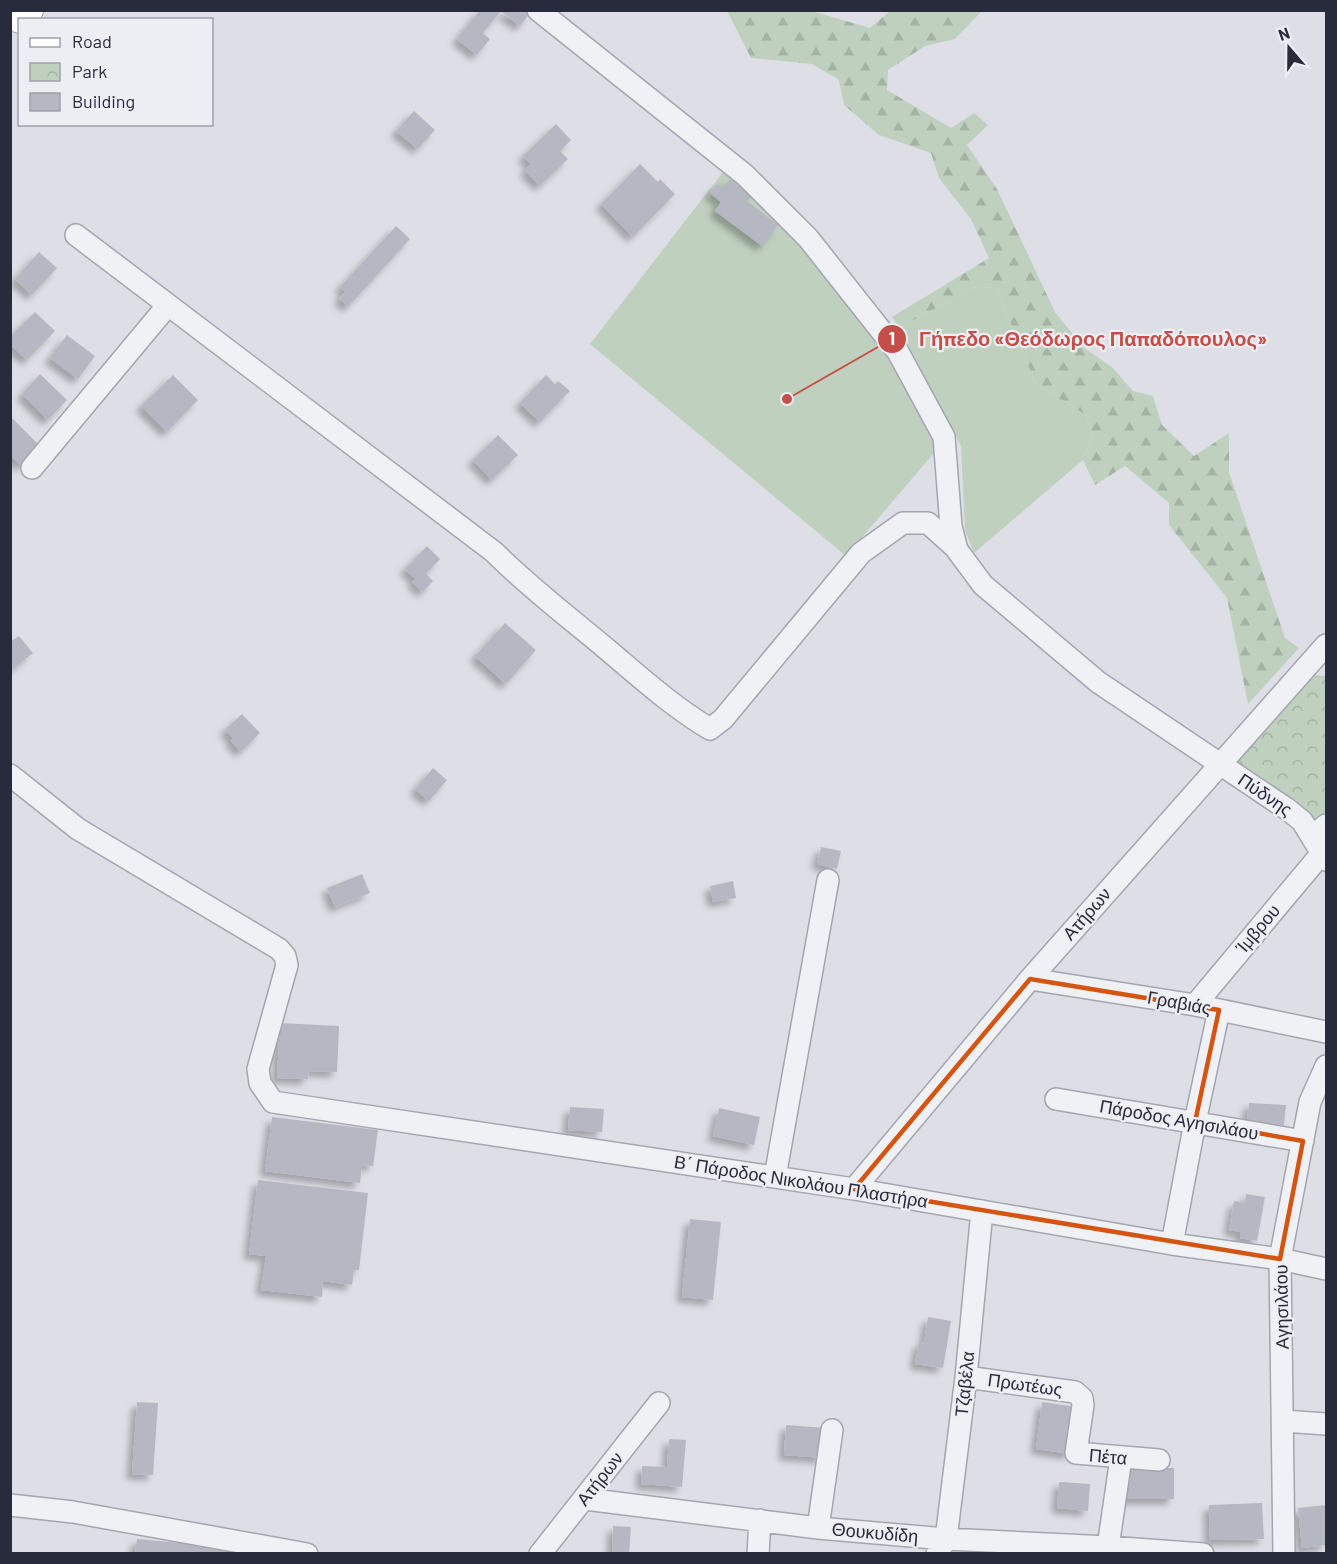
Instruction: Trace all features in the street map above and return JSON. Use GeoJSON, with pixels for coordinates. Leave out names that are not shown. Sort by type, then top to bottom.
{"type":"FeatureCollection","features":[{"type":"Feature","properties":{"kind":"street"},"geometry":{"type":"LineString","coordinates":[[538,10],[745,175],[808,238],[898,352],[944,437],[951,526],[957,550]]}},
{"type":"Feature","properties":{"kind":"street"},"geometry":{"type":"LineString","coordinates":[[76,235],[494,552],[515,573],[673,704],[710,729],[723,719],[861,553],[903,523],[928,523],[957,550]]}},
{"type":"Feature","properties":{"kind":"street"},"geometry":{"type":"LineString","coordinates":[[32,468],[168,305]]}},
{"type":"Feature","properties":{"kind":"street","name":"Πύδνης"},"geometry":{"type":"LineString","coordinates":[[957,550],[983,585],[1098,682],[1287,808],[1322,844]]}},
{"type":"Feature","properties":{"kind":"street","name":"Ατήρων"},"geometry":{"type":"LineString","coordinates":[[854,1189],[1030,979],[1219,764],[1324,652]]}},
{"type":"Feature","properties":{"kind":"street","name":"Β΄ Πάροδος Νικολάου Πλαστήρα"},"geometry":{"type":"LineString","coordinates":[[10,775],[78,829],[279,949],[285,956],[287,966],[258,1069],[260,1083],[273,1102],[854,1189],[1172,1244],[1280,1259],[1326,1269]]}},
{"type":"Feature","properties":{"kind":"street","name":"Ίμβρου"},"geometry":{"type":"LineString","coordinates":[[1195,1005],[1322,844]]}},
{"type":"Feature","properties":{"kind":"street"},"geometry":{"type":"LineString","coordinates":[[775,1177],[828,880]]}},
{"type":"Feature","properties":{"kind":"street","name":"Γραβιάς"},"geometry":{"type":"LineString","coordinates":[[1030,979],[1195,1005],[1326,1032]]}},
{"type":"Feature","properties":{"kind":"street"},"geometry":{"type":"LineString","coordinates":[[1172,1244],[1219,1010]]}},
{"type":"Feature","properties":{"kind":"street","name":"Αγησιλάου"},"geometry":{"type":"LineString","coordinates":[[1284,1554],[1280,1259],[1310,1102],[1326,1066]]}},
{"type":"Feature","properties":{"kind":"street","name":"Πάροδος Αγησιλάου"},"geometry":{"type":"LineString","coordinates":[[1056,1099],[1302,1141]]}},
{"type":"Feature","properties":{"kind":"street","name":"Τζαβέλα"},"geometry":{"type":"LineString","coordinates":[[942,1546],[966,1377],[982,1211]]}},
{"type":"Feature","properties":{"kind":"street","name":"Πρωτέως"},"geometry":{"type":"LineString","coordinates":[[966,1377],[1075,1392],[1082,1398]]}},
{"type":"Feature","properties":{"kind":"street","name":"Πέτα"},"geometry":{"type":"LineString","coordinates":[[1082,1398],[1076,1453],[1160,1460]]}},
{"type":"Feature","properties":{"kind":"street","name":"Ατήρων"},"geometry":{"type":"LineString","coordinates":[[540,1554],[659,1403]]}},
{"type":"Feature","properties":{"kind":"street"},"geometry":{"type":"LineString","coordinates":[[1283,1421],[1326,1424]]}},
{"type":"Feature","properties":{"kind":"street"},"geometry":{"type":"LineString","coordinates":[[818,1528],[832,1430]]}},
{"type":"Feature","properties":{"kind":"street"},"geometry":{"type":"LineString","coordinates":[[1108,1547],[1121,1458]]}},
{"type":"Feature","properties":{"kind":"street","name":"Θουκυδίδη"},"geometry":{"type":"LineString","coordinates":[[585,1499],[760,1520],[942,1546],[1108,1547],[1203,1554]]}},
{"type":"Feature","properties":{"kind":"street"},"geometry":{"type":"LineString","coordinates":[[10,1505],[73,1512],[307,1554]]}},
{"type":"Feature","properties":{"kind":"street"},"geometry":{"type":"LineString","coordinates":[[758,1554],[760,1520]]}},
{"type":"Feature","properties":{"kind":"highlighted area"},"geometry":{"type":"Polygon","coordinates":[[[1030,979],[1219,1010],[1195,1122],[1303,1141],[1280,1259],[854,1189],[1030,979]]]}},
{"type":"Feature","properties":{"kind":"green space"},"geometry":{"type":"Polygon","coordinates":[[[727,11],[812,11],[870,28],[890,11],[982,11],[955,39],[925,46],[888,70],[887,90],[951,128],[974,113],[988,125],[967,145],[997,189],[1055,312],[1083,347],[1112,367],[1133,391],[1153,396],[1162,425],[1194,456],[1229,433],[1229,472],[1285,638],[1299,648],[1248,704],[1227,598],[1169,525],[1169,503],[1125,466],[1095,485],[1083,460],[1093,436],[1086,415],[1036,384],[996,288],[975,287],[899,328],[892,317],[989,258],[971,219],[939,178],[931,153],[879,135],[844,105],[839,80],[812,64],[751,58],[727,11]]]}},
{"type":"Feature","properties":{"kind":"green space"},"geometry":{"type":"Polygon","coordinates":[[[726,168],[756,192],[894,353],[940,446],[846,556],[590,344],[726,168]]]}},
{"type":"Feature","properties":{"kind":"green space"},"geometry":{"type":"Polygon","coordinates":[[[975,287],[996,288],[1036,384],[1086,415],[1093,436],[1083,460],[974,553],[965,530],[961,446],[899,328],[975,287]]]}},
{"type":"Feature","properties":{"kind":"green space"},"geometry":{"type":"Polygon","coordinates":[[[1313,675],[1326,676],[1326,820],[1315,830],[1234,761],[1313,675]]]}},
{"type":"Feature","properties":{"kind":"building"},"geometry":{"type":"Polygon","coordinates":[[[480,10],[527,10],[530,13],[520,26],[501,11],[483,33],[490,39],[477,55],[457,39],[480,10]]]}},
{"type":"Feature","properties":{"kind":"building"},"geometry":{"type":"Polygon","coordinates":[[[414,111],[435,130],[418,149],[396,131],[414,111]]]}},
{"type":"Feature","properties":{"kind":"building"},"geometry":{"type":"Polygon","coordinates":[[[556,124],[571,140],[560,151],[568,159],[540,186],[525,170],[531,164],[523,156],[556,124]]]}},
{"type":"Feature","properties":{"kind":"building"},"geometry":{"type":"Polygon","coordinates":[[[640,164],[658,182],[660,179],[675,194],[633,237],[601,204],[640,164]]]}},
{"type":"Feature","properties":{"kind":"building"},"geometry":{"type":"Polygon","coordinates":[[[730,179],[752,196],[747,201],[778,225],[762,246],[715,211],[721,202],[710,193],[717,184],[723,188],[730,179]]]}},
{"type":"Feature","properties":{"kind":"building"},"geometry":{"type":"Polygon","coordinates":[[[396,226],[410,239],[348,307],[339,298],[345,292],[340,287],[396,226]]]}},
{"type":"Feature","properties":{"kind":"building"},"geometry":{"type":"Polygon","coordinates":[[[39,252],[57,268],[32,295],[15,279],[39,252]]]}},
{"type":"Feature","properties":{"kind":"building"},"geometry":{"type":"Polygon","coordinates":[[[35,312],[55,331],[27,360],[10,344],[10,337],[35,312]]]}},
{"type":"Feature","properties":{"kind":"building"},"geometry":{"type":"Polygon","coordinates":[[[67,335],[95,356],[78,379],[50,358],[67,335]]]}},
{"type":"Feature","properties":{"kind":"building"},"geometry":{"type":"Polygon","coordinates":[[[40,374],[67,400],[48,420],[22,394],[40,374]]]}},
{"type":"Feature","properties":{"kind":"building"},"geometry":{"type":"Polygon","coordinates":[[[173,375],[198,400],[167,432],[141,406],[173,375]]]}},
{"type":"Feature","properties":{"kind":"building"},"geometry":{"type":"Polygon","coordinates":[[[546,375],[555,384],[558,381],[570,391],[540,422],[520,403],[546,375]]]}},
{"type":"Feature","properties":{"kind":"building"},"geometry":{"type":"Polygon","coordinates":[[[10,416],[41,447],[22,466],[10,455],[10,416]]]}},
{"type":"Feature","properties":{"kind":"building"},"geometry":{"type":"Polygon","coordinates":[[[498,435],[518,455],[492,480],[473,460],[498,435]]]}},
{"type":"Feature","properties":{"kind":"building"},"geometry":{"type":"Polygon","coordinates":[[[427,546],[440,559],[426,574],[433,581],[423,592],[412,582],[416,579],[405,569],[427,546]]]}},
{"type":"Feature","properties":{"kind":"building"},"geometry":{"type":"Polygon","coordinates":[[[505,623],[536,650],[506,684],[475,656],[505,623]]]}},
{"type":"Feature","properties":{"kind":"building"},"geometry":{"type":"Polygon","coordinates":[[[19,636],[33,653],[10,671],[10,642],[19,636]]]}},
{"type":"Feature","properties":{"kind":"building"},"geometry":{"type":"Polygon","coordinates":[[[242,714],[260,733],[241,752],[225,730],[242,714]]]}},
{"type":"Feature","properties":{"kind":"building"},"geometry":{"type":"Polygon","coordinates":[[[433,768],[447,780],[429,801],[415,789],[433,768]]]}},
{"type":"Feature","properties":{"kind":"building"},"geometry":{"type":"Polygon","coordinates":[[[821,847],[841,851],[837,869],[817,864],[821,847]]]}},
{"type":"Feature","properties":{"kind":"building"},"geometry":{"type":"Polygon","coordinates":[[[362,874],[370,893],[335,907],[327,888],[362,874]]]}},
{"type":"Feature","properties":{"kind":"building"},"geometry":{"type":"Polygon","coordinates":[[[733,881],[736,898],[713,902],[710,886],[733,881]]]}},
{"type":"Feature","properties":{"kind":"building"},"geometry":{"type":"Polygon","coordinates":[[[280,1023],[339,1026],[337,1072],[309,1071],[308,1079],[277,1078],[280,1023]]]}},
{"type":"Feature","properties":{"kind":"building"},"geometry":{"type":"Polygon","coordinates":[[[1249,1103],[1286,1105],[1284,1125],[1247,1122],[1249,1103]]]}},
{"type":"Feature","properties":{"kind":"building"},"geometry":{"type":"Polygon","coordinates":[[[570,1107],[604,1109],[602,1132],[568,1130],[570,1107]]]}},
{"type":"Feature","properties":{"kind":"building"},"geometry":{"type":"Polygon","coordinates":[[[719,1108],[760,1117],[754,1145],[713,1136],[719,1108]]]}},
{"type":"Feature","properties":{"kind":"building"},"geometry":{"type":"Polygon","coordinates":[[[272,1117],[378,1130],[373,1166],[362,1165],[360,1183],[265,1171],[272,1117]]]}},
{"type":"Feature","properties":{"kind":"building"},"geometry":{"type":"Polygon","coordinates":[[[258,1180],[368,1193],[359,1270],[354,1270],[352,1285],[323,1281],[322,1297],[261,1290],[266,1256],[249,1254],[258,1180]]]}},
{"type":"Feature","properties":{"kind":"building"},"geometry":{"type":"Polygon","coordinates":[[[1246,1194],[1265,1197],[1257,1241],[1240,1238],[1241,1232],[1229,1230],[1234,1201],[1245,1203],[1246,1194]]]}},
{"type":"Feature","properties":{"kind":"building"},"geometry":{"type":"Polygon","coordinates":[[[690,1219],[721,1222],[713,1300],[682,1297],[690,1219]]]}},
{"type":"Feature","properties":{"kind":"building"},"geometry":{"type":"Polygon","coordinates":[[[928,1317],[951,1321],[943,1368],[915,1364],[919,1342],[924,1343],[928,1317]]]}},
{"type":"Feature","properties":{"kind":"building"},"geometry":{"type":"Polygon","coordinates":[[[137,1402],[158,1403],[153,1475],[132,1474],[137,1402]]]}},
{"type":"Feature","properties":{"kind":"building"},"geometry":{"type":"Polygon","coordinates":[[[1042,1402],[1078,1407],[1071,1454],[1036,1449],[1042,1402]]]}},
{"type":"Feature","properties":{"kind":"building"},"geometry":{"type":"Polygon","coordinates":[[[786,1425],[826,1428],[824,1458],[784,1455],[786,1425]]]}},
{"type":"Feature","properties":{"kind":"building"},"geometry":{"type":"Polygon","coordinates":[[[669,1439],[686,1440],[682,1487],[641,1484],[642,1466],[667,1467],[669,1439]]]}},
{"type":"Feature","properties":{"kind":"building"},"geometry":{"type":"Polygon","coordinates":[[[1127,1468],[1174,1468],[1174,1499],[1127,1499],[1127,1468]]]}},
{"type":"Feature","properties":{"kind":"building"},"geometry":{"type":"Polygon","coordinates":[[[1059,1482],[1090,1484],[1088,1511],[1057,1508],[1059,1482]]]}},
{"type":"Feature","properties":{"kind":"building"},"geometry":{"type":"Polygon","coordinates":[[[1262,1503],[1264,1539],[1210,1540],[1209,1505],[1262,1503]]]}},
{"type":"Feature","properties":{"kind":"building"},"geometry":{"type":"Polygon","coordinates":[[[1326,1505],[1326,1545],[1302,1548],[1298,1508],[1326,1505]]]}},
{"type":"Feature","properties":{"kind":"building"},"geometry":{"type":"Polygon","coordinates":[[[613,1526],[631,1527],[629,1554],[612,1554],[613,1526]]]}},
{"type":"Feature","properties":{"kind":"building"},"geometry":{"type":"Polygon","coordinates":[[[137,1539],[270,1551],[269,1554],[135,1554],[137,1539]]]}},
{"type":"Feature","properties":{"kind":"place","name":"Γήπεδο «Θεόδωρος Παπαδόπουλος»"},"geometry":{"type":"Point","coordinates":[787,399]}}]}
